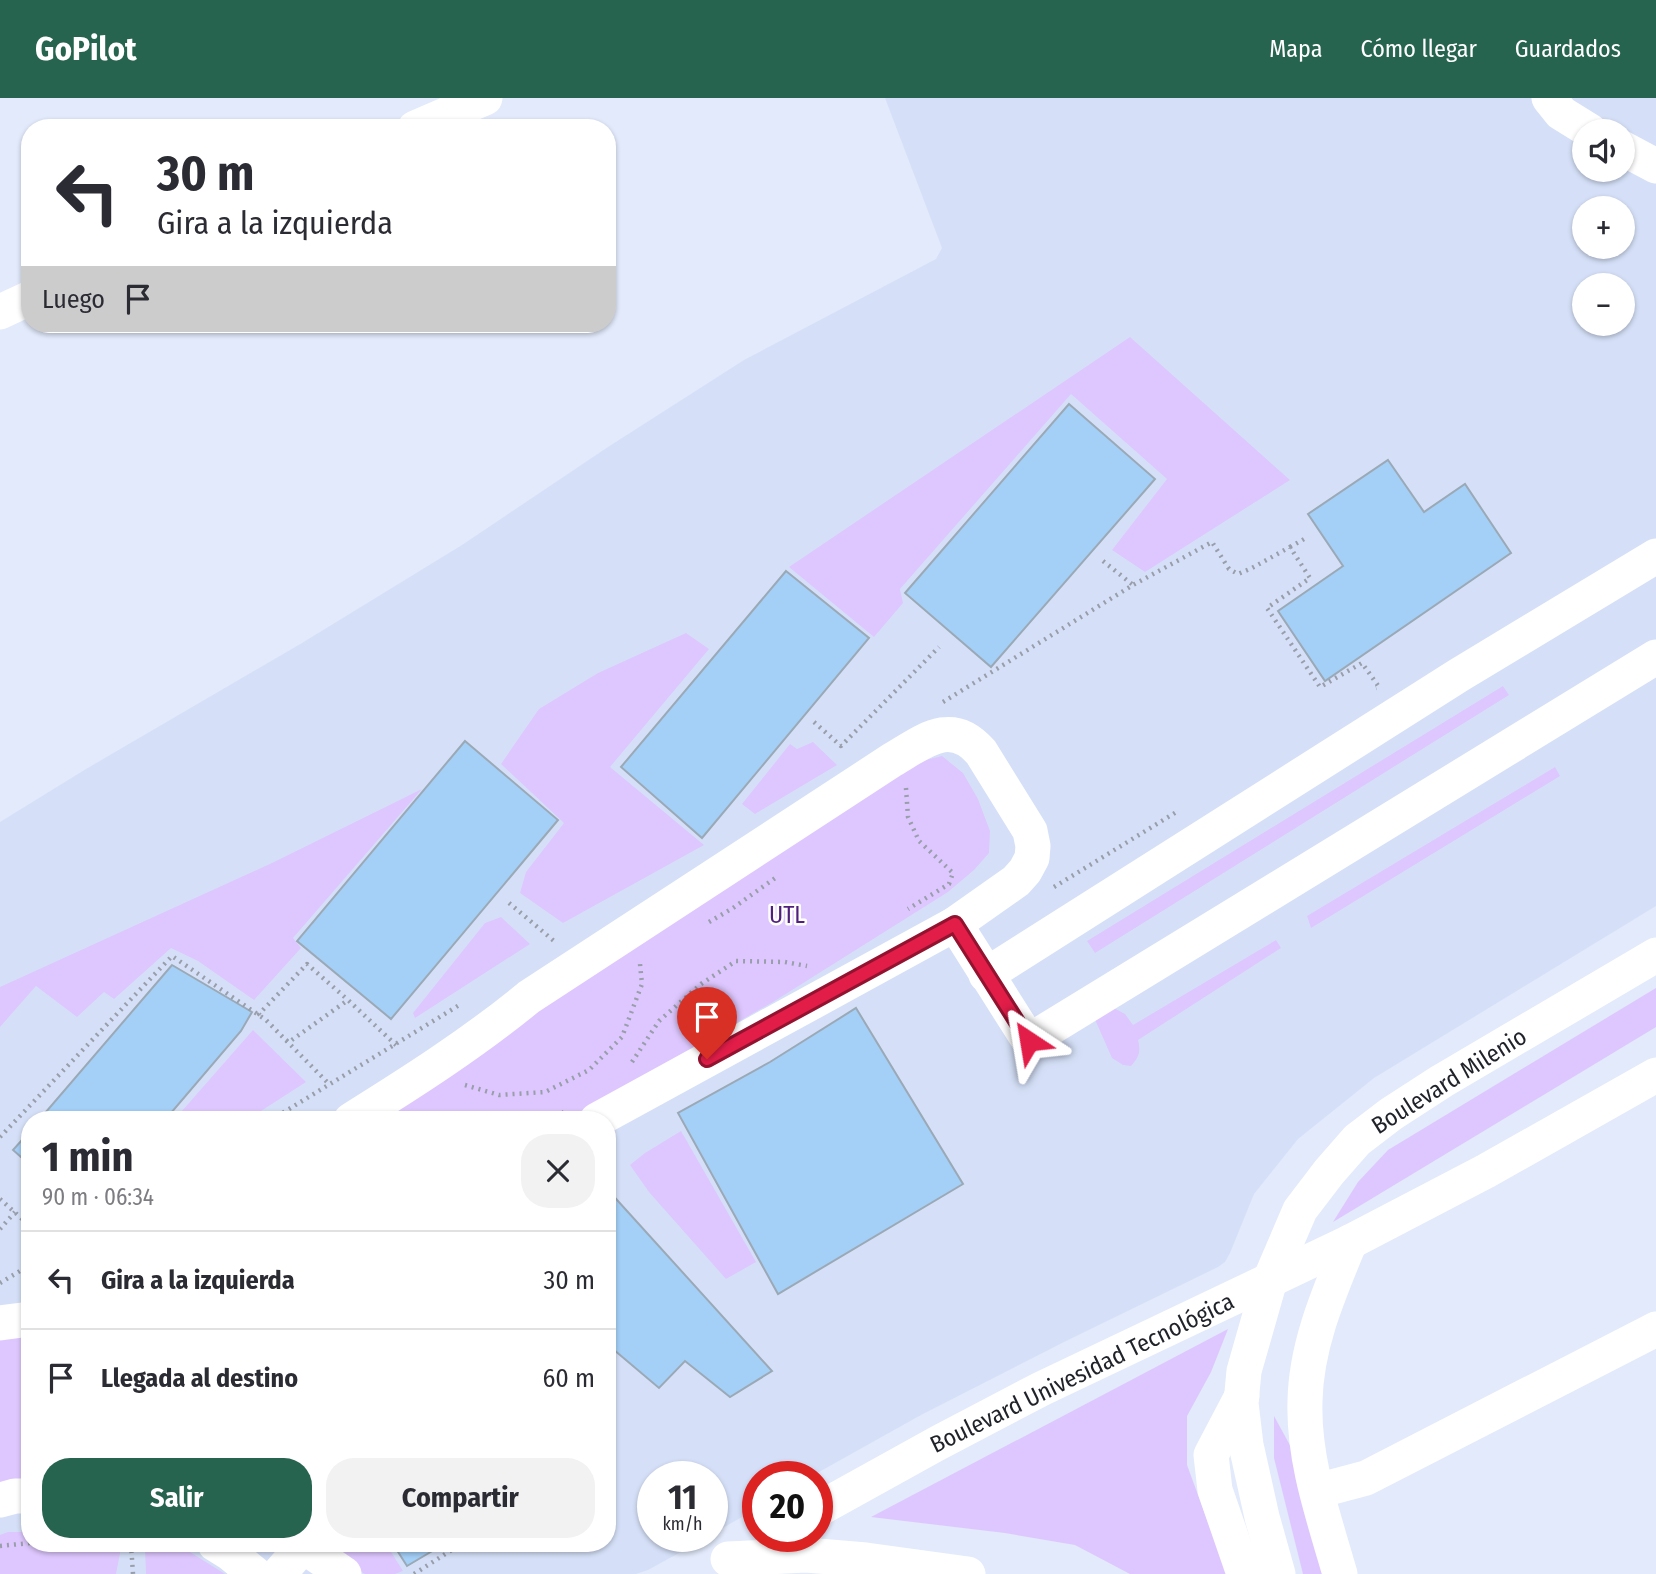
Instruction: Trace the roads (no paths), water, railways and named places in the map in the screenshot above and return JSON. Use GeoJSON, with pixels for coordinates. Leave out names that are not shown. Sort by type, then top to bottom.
{"type":"FeatureCollection","features":[{"type":"Feature","properties":{"kind":"street"},"geometry":{"type":"LineString","coordinates":[[436,119],[485,98]]}},
{"type":"Feature","properties":{"kind":"street"},"geometry":{"type":"LineString","coordinates":[[1549,98],[1562,113],[1572,119]]}},
{"type":"Feature","properties":{"kind":"street"},"geometry":{"type":"LineString","coordinates":[[1635,155],[1656,166]]}},
{"type":"Feature","properties":{"kind":"street"},"geometry":{"type":"LineString","coordinates":[[0,312],[21,302]]}},
{"type":"Feature","properties":{"kind":"street"},"geometry":{"type":"LineString","coordinates":[[986,975],[1459,675],[1651,571]]}},
{"type":"Feature","properties":{"kind":"street"},"geometry":{"type":"LineString","coordinates":[[955,924],[1029,1041],[1656,657]]}},
{"type":"Feature","properties":{"kind":"street"},"geometry":{"type":"LineString","coordinates":[[366,1111],[421,1077],[529,997],[892,760],[941,734],[962,736],[973,742],[1030,831],[1034,846],[1032,858],[1025,872],[1016,881],[955,924],[589,1111]]}},
{"type":"Feature","properties":{"kind":"street","name":"Boulevard Milenio"},"geometry":{"type":"LineString","coordinates":[[1278,1574],[1245,1445],[1242,1396],[1244,1371],[1269,1280],[1300,1210],[1357,1140],[1391,1114],[1656,955]]}},
{"type":"Feature","properties":{"kind":"street"},"geometry":{"type":"LineString","coordinates":[[1340,1574],[1310,1465],[1304,1401],[1316,1332],[1350,1242],[1486,1171],[1656,1074]]}},
{"type":"Feature","properties":{"kind":"street","name":"Boulevard Univesidad Tecnológica"},"geometry":{"type":"LineString","coordinates":[[833,1501],[1041,1390],[1350,1242]]}},
{"type":"Feature","properties":{"kind":"street"},"geometry":{"type":"LineString","coordinates":[[0,1323],[21,1320]]}},
{"type":"Feature","properties":{"kind":"street"},"geometry":{"type":"LineString","coordinates":[[1317,1492],[1366,1478],[1656,1329]]}},
{"type":"Feature","properties":{"kind":"street"},"geometry":{"type":"LineString","coordinates":[[1242,1396],[1211,1455],[1214,1490],[1244,1574]]}},
{"type":"Feature","properties":{"kind":"street"},"geometry":{"type":"LineString","coordinates":[[714,1567],[742,1551]]}},
{"type":"Feature","properties":{"kind":"street"},"geometry":{"type":"LineString","coordinates":[[228,1552],[255,1574]]}},
{"type":"Feature","properties":{"kind":"street"},"geometry":{"type":"LineString","coordinates":[[279,1574],[296,1552]]}},
{"type":"Feature","properties":{"kind":"street"},"geometry":{"type":"LineString","coordinates":[[311,1552],[344,1574]]}},
{"type":"Feature","properties":{"kind":"street"},"geometry":{"type":"LineString","coordinates":[[714,1567],[806,1555],[891,1568],[968,1574]]}},
{"type":"Feature","properties":{"kind":"park label","name":"UTL"},"geometry":{"type":"Point","coordinates":[787,915]}}]}
